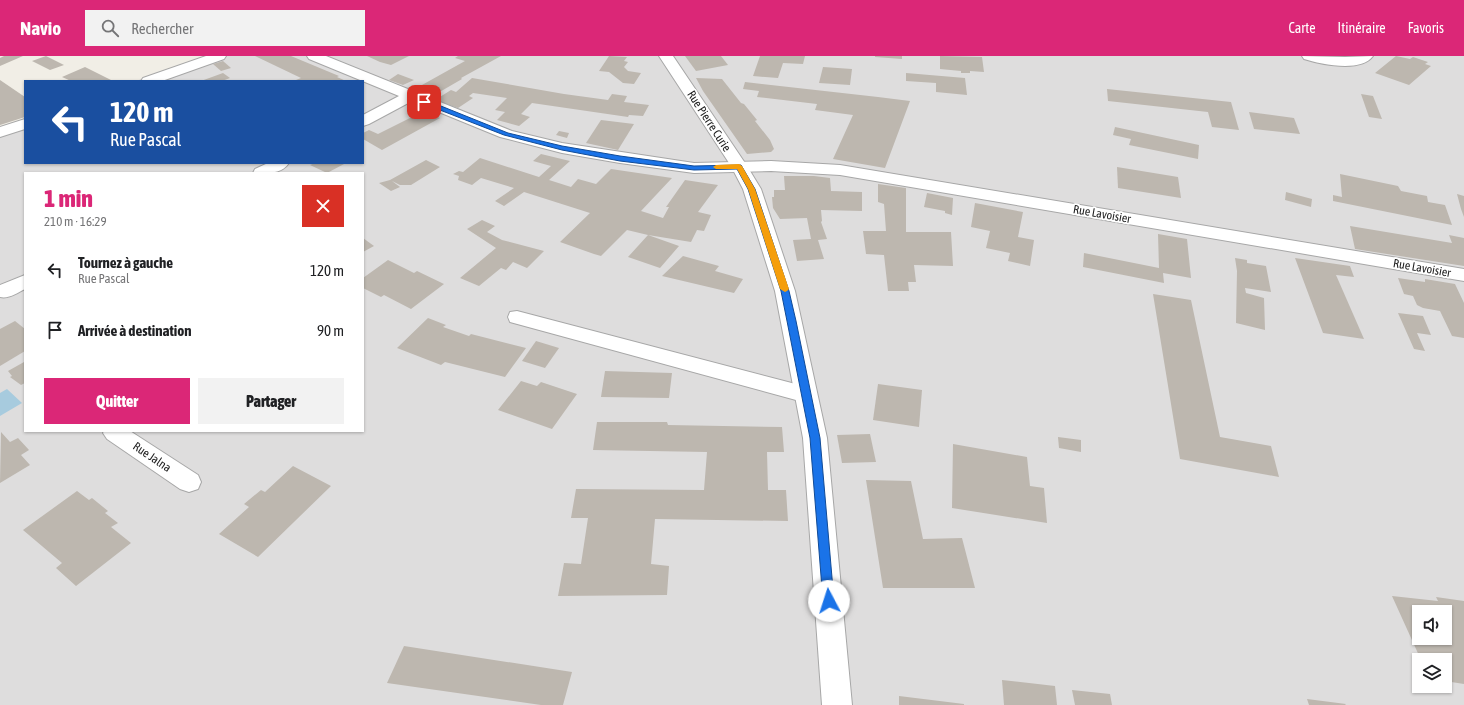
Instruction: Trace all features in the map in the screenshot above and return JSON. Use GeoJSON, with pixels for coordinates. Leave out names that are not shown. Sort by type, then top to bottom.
{"type":"FeatureCollection","features":[{"type":"Feature","properties":{"kind":"street"},"geometry":{"type":"LineString","coordinates":[[151,80],[219,56]]}},
{"type":"Feature","properties":{"kind":"street","name":"Rue Lavoisier"},"geometry":{"type":"LineString","coordinates":[[314,56],[506,134],[562,148],[694,168],[739,166],[840,170],[1464,275]]}},
{"type":"Feature","properties":{"kind":"street","name":"Rue Pierre Curie"},"geometry":{"type":"LineString","coordinates":[[666,56],[739,166],[752,189],[785,291],[815,438],[838,705]]}},
{"type":"Feature","properties":{"kind":"street"},"geometry":{"type":"LineString","coordinates":[[1309,56],[1336,61],[1350,61],[1366,56]]}},
{"type":"Feature","properties":{"kind":"street"},"geometry":{"type":"LineString","coordinates":[[364,120],[410,96]]}},
{"type":"Feature","properties":{"kind":"street"},"geometry":{"type":"LineString","coordinates":[[0,132],[24,124]]}},
{"type":"Feature","properties":{"kind":"street"},"geometry":{"type":"LineString","coordinates":[[263,172],[279,164]]}},
{"type":"Feature","properties":{"kind":"street"},"geometry":{"type":"LineString","coordinates":[[4,291],[24,281]]}},
{"type":"Feature","properties":{"kind":"street","name":"Rue Jalna"},"geometry":{"type":"LineString","coordinates":[[116,432],[189,482]]}},
{"type":"Feature","properties":{"kind":"lane"},"geometry":{"type":"LineString","coordinates":[[517,317],[807,395]]}},
{"type":"Feature","properties":{"kind":"shaded area"},"geometry":{"type":"Polygon","coordinates":[[[206,56],[1464,56],[1464,705],[0,705],[0,130],[24,121],[24,164],[364,164],[364,80],[139,80],[206,56]]]}},
{"type":"Feature","properties":{"kind":"water"},"geometry":{"type":"Polygon","coordinates":[[[7,389],[22,403],[0,416],[0,393],[7,389]]]}},
{"type":"Feature","properties":{"kind":"building"},"geometry":{"type":"Polygon","coordinates":[[[4,56],[23,56],[0,66],[0,58],[4,56]]]}},
{"type":"Feature","properties":{"kind":"building"},"geometry":{"type":"Polygon","coordinates":[[[46,56],[64,65],[50,70],[32,61],[46,56]]]}},
{"type":"Feature","properties":{"kind":"building"},"geometry":{"type":"Polygon","coordinates":[[[255,56],[291,56],[339,76],[337,77],[344,80],[296,80],[301,78],[255,56]]]}},
{"type":"Feature","properties":{"kind":"building"},"geometry":{"type":"Polygon","coordinates":[[[367,56],[409,56],[391,65],[367,56]]]}},
{"type":"Feature","properties":{"kind":"building"},"geometry":{"type":"Polygon","coordinates":[[[458,56],[501,56],[461,78],[462,79],[431,97],[413,90],[465,61],[455,58],[458,56]]]}},
{"type":"Feature","properties":{"kind":"building"},"geometry":{"type":"Polygon","coordinates":[[[609,56],[627,57],[624,61],[628,62],[624,67],[628,71],[641,73],[634,84],[623,83],[609,72],[599,71],[609,56]]]}},
{"type":"Feature","properties":{"kind":"building"},"geometry":{"type":"Polygon","coordinates":[[[685,56],[721,56],[728,65],[696,71],[685,56]]]}},
{"type":"Feature","properties":{"kind":"building"},"geometry":{"type":"Polygon","coordinates":[[[760,56],[805,56],[803,64],[783,63],[778,78],[753,76],[760,56]]]}},
{"type":"Feature","properties":{"kind":"building"},"geometry":{"type":"Polygon","coordinates":[[[902,56],[902,59],[875,57],[902,56]]]}},
{"type":"Feature","properties":{"kind":"building"},"geometry":{"type":"Polygon","coordinates":[[[940,56],[982,57],[984,72],[970,71],[970,73],[961,73],[961,71],[940,69],[940,56]]]}},
{"type":"Feature","properties":{"kind":"building"},"geometry":{"type":"Polygon","coordinates":[[[1396,56],[1410,59],[1413,57],[1428,62],[1425,64],[1431,66],[1409,85],[1375,73],[1396,56]]]}},
{"type":"Feature","properties":{"kind":"building"},"geometry":{"type":"Polygon","coordinates":[[[223,61],[231,68],[221,71],[213,64],[223,61]]]}},
{"type":"Feature","properties":{"kind":"building"},"geometry":{"type":"Polygon","coordinates":[[[85,67],[111,80],[69,80],[62,77],[85,67]]]}},
{"type":"Feature","properties":{"kind":"building"},"geometry":{"type":"Polygon","coordinates":[[[823,67],[852,69],[850,85],[819,83],[823,67]]]}},
{"type":"Feature","properties":{"kind":"building"},"geometry":{"type":"Polygon","coordinates":[[[223,73],[230,78],[225,80],[204,80],[223,73]]]}},
{"type":"Feature","properties":{"kind":"building"},"geometry":{"type":"Polygon","coordinates":[[[906,73],[965,78],[967,95],[936,92],[936,83],[906,81],[906,73]]]}},
{"type":"Feature","properties":{"kind":"building"},"geometry":{"type":"Polygon","coordinates":[[[398,74],[414,80],[403,85],[389,80],[398,74]]]}},
{"type":"Feature","properties":{"kind":"building"},"geometry":{"type":"Polygon","coordinates":[[[472,78],[608,100],[612,94],[627,96],[624,102],[649,105],[643,116],[629,115],[628,117],[532,103],[521,114],[530,117],[519,126],[497,120],[505,112],[495,110],[507,98],[473,93],[469,96],[473,98],[458,108],[435,100],[451,90],[456,92],[472,78]]]}},
{"type":"Feature","properties":{"kind":"building"},"geometry":{"type":"Polygon","coordinates":[[[696,78],[722,79],[757,120],[755,121],[770,140],[774,149],[771,152],[747,154],[703,91],[696,78]]]}},
{"type":"Feature","properties":{"kind":"building"},"geometry":{"type":"Polygon","coordinates":[[[0,80],[24,96],[24,117],[0,125],[0,80]]]}},
{"type":"Feature","properties":{"kind":"building"},"geometry":{"type":"Polygon","coordinates":[[[745,82],[910,101],[885,168],[833,159],[853,115],[815,110],[817,104],[757,97],[759,91],[743,89],[745,82]]]}},
{"type":"Feature","properties":{"kind":"building"},"geometry":{"type":"Polygon","coordinates":[[[1107,89],[1231,102],[1239,130],[1212,127],[1208,112],[1108,101],[1107,89]]]}},
{"type":"Feature","properties":{"kind":"building"},"geometry":{"type":"Polygon","coordinates":[[[1361,94],[1373,96],[1382,119],[1369,117],[1361,94]]]}},
{"type":"Feature","properties":{"kind":"building"},"geometry":{"type":"Polygon","coordinates":[[[424,111],[440,118],[382,150],[364,140],[364,132],[369,130],[378,134],[424,111]]]}},
{"type":"Feature","properties":{"kind":"building"},"geometry":{"type":"Polygon","coordinates":[[[1249,112],[1294,118],[1300,134],[1254,129],[1249,112]]]}},
{"type":"Feature","properties":{"kind":"building"},"geometry":{"type":"Polygon","coordinates":[[[601,120],[634,124],[618,150],[586,143],[601,120]]]}},
{"type":"Feature","properties":{"kind":"building"},"geometry":{"type":"Polygon","coordinates":[[[1115,127],[1199,145],[1198,159],[1129,145],[1131,139],[1113,135],[1115,127]]]}},
{"type":"Feature","properties":{"kind":"building"},"geometry":{"type":"Polygon","coordinates":[[[559,131],[569,133],[567,138],[556,135],[559,131]]]}},
{"type":"Feature","properties":{"kind":"building"},"geometry":{"type":"Polygon","coordinates":[[[541,154],[570,161],[549,180],[571,187],[578,179],[596,184],[611,169],[672,178],[641,211],[663,218],[669,207],[666,207],[685,180],[718,185],[698,212],[711,215],[704,231],[697,230],[691,242],[627,230],[601,256],[560,242],[590,213],[524,192],[504,206],[495,201],[514,188],[481,178],[472,185],[458,180],[459,176],[453,174],[459,171],[463,172],[480,158],[539,177],[551,166],[533,161],[541,154]]]}},
{"type":"Feature","properties":{"kind":"building"},"geometry":{"type":"Polygon","coordinates":[[[426,160],[440,167],[411,185],[400,185],[392,181],[400,187],[391,191],[379,183],[390,180],[426,160]]]}},
{"type":"Feature","properties":{"kind":"building"},"geometry":{"type":"Polygon","coordinates":[[[344,164],[329,172],[325,172],[310,165],[344,164]]]}},
{"type":"Feature","properties":{"kind":"building"},"geometry":{"type":"Polygon","coordinates":[[[1117,167],[1178,177],[1181,198],[1118,188],[1117,167]]]}},
{"type":"Feature","properties":{"kind":"building"},"geometry":{"type":"Polygon","coordinates":[[[1340,174],[1398,186],[1401,191],[1427,196],[1428,202],[1445,205],[1452,225],[1333,201],[1333,195],[1342,197],[1340,174]]]}},
{"type":"Feature","properties":{"kind":"building"},"geometry":{"type":"Polygon","coordinates":[[[784,176],[814,176],[830,178],[831,191],[862,192],[862,211],[821,210],[821,222],[827,239],[818,240],[824,259],[797,261],[793,240],[811,239],[807,218],[780,219],[773,208],[772,197],[774,197],[774,190],[785,190],[784,176]]]}},
{"type":"Feature","properties":{"kind":"building"},"geometry":{"type":"Polygon","coordinates":[[[878,184],[906,188],[906,232],[951,232],[953,266],[914,265],[916,282],[908,282],[909,291],[888,291],[884,255],[866,254],[863,231],[886,231],[884,204],[878,202],[878,184]]]}},
{"type":"Feature","properties":{"kind":"building"},"geometry":{"type":"Polygon","coordinates":[[[1286,192],[1312,199],[1311,207],[1285,200],[1286,192]]]}},
{"type":"Feature","properties":{"kind":"building"},"geometry":{"type":"Polygon","coordinates":[[[927,193],[953,198],[952,215],[945,213],[945,211],[924,207],[927,193]]]}},
{"type":"Feature","properties":{"kind":"building"},"geometry":{"type":"Polygon","coordinates":[[[1457,194],[1464,196],[1464,217],[1461,209],[1457,194]]]}},
{"type":"Feature","properties":{"kind":"building"},"geometry":{"type":"Polygon","coordinates":[[[975,203],[1023,212],[1018,237],[1034,240],[1030,266],[1008,261],[1010,253],[986,248],[990,231],[971,227],[975,203]]]}},
{"type":"Feature","properties":{"kind":"building"},"geometry":{"type":"Polygon","coordinates":[[[482,220],[495,226],[487,232],[502,240],[544,251],[527,268],[513,262],[506,270],[501,268],[479,286],[460,278],[496,248],[467,229],[482,220]]]}},
{"type":"Feature","properties":{"kind":"building"},"geometry":{"type":"Polygon","coordinates":[[[1350,226],[1452,243],[1449,235],[1464,238],[1464,266],[1355,249],[1350,226]]]}},
{"type":"Feature","properties":{"kind":"building"},"geometry":{"type":"Polygon","coordinates":[[[1158,234],[1187,239],[1191,278],[1163,273],[1164,283],[1083,267],[1084,253],[1159,268],[1158,234]]]}},
{"type":"Feature","properties":{"kind":"building"},"geometry":{"type":"Polygon","coordinates":[[[648,235],[679,246],[660,268],[628,257],[648,235]]]}},
{"type":"Feature","properties":{"kind":"building"},"geometry":{"type":"Polygon","coordinates":[[[364,239],[374,246],[364,251],[364,239]]]}},
{"type":"Feature","properties":{"kind":"building"},"geometry":{"type":"Polygon","coordinates":[[[683,256],[719,266],[715,271],[743,279],[734,293],[662,276],[683,256]]]}},
{"type":"Feature","properties":{"kind":"building"},"geometry":{"type":"Polygon","coordinates":[[[1235,258],[1247,260],[1247,263],[1266,266],[1271,292],[1245,288],[1246,293],[1264,298],[1265,330],[1236,323],[1237,271],[1235,258]]]}},
{"type":"Feature","properties":{"kind":"building"},"geometry":{"type":"Polygon","coordinates":[[[1295,258],[1350,266],[1354,277],[1336,275],[1364,339],[1323,333],[1295,258]]]}},
{"type":"Feature","properties":{"kind":"building"},"geometry":{"type":"Polygon","coordinates":[[[388,260],[414,273],[417,271],[444,284],[411,309],[384,295],[381,297],[364,288],[364,277],[388,260]]]}},
{"type":"Feature","properties":{"kind":"building"},"geometry":{"type":"Polygon","coordinates":[[[1398,278],[1425,282],[1425,279],[1455,284],[1464,303],[1464,338],[1452,336],[1440,311],[1423,308],[1417,305],[1413,296],[1404,294],[1398,278]]]}},
{"type":"Feature","properties":{"kind":"building"},"geometry":{"type":"Polygon","coordinates":[[[1153,294],[1191,300],[1220,437],[1271,446],[1279,477],[1180,459],[1153,294]]]}},
{"type":"Feature","properties":{"kind":"building"},"geometry":{"type":"Polygon","coordinates":[[[1398,313],[1423,316],[1431,335],[1417,333],[1425,351],[1414,349],[1398,313]]]}},
{"type":"Feature","properties":{"kind":"building"},"geometry":{"type":"Polygon","coordinates":[[[428,318],[446,325],[443,327],[469,336],[471,334],[526,348],[505,377],[445,362],[441,365],[397,348],[428,318]]]}},
{"type":"Feature","properties":{"kind":"building"},"geometry":{"type":"Polygon","coordinates":[[[15,321],[24,328],[24,352],[0,366],[0,329],[15,321]]]}},
{"type":"Feature","properties":{"kind":"building"},"geometry":{"type":"Polygon","coordinates":[[[536,341],[559,348],[545,368],[522,361],[536,341]]]}},
{"type":"Feature","properties":{"kind":"building"},"geometry":{"type":"Polygon","coordinates":[[[24,362],[24,384],[21,385],[10,377],[12,376],[8,371],[24,362]]]}},
{"type":"Feature","properties":{"kind":"building"},"geometry":{"type":"Polygon","coordinates":[[[605,371],[672,373],[669,398],[601,397],[605,371]]]}},
{"type":"Feature","properties":{"kind":"building"},"geometry":{"type":"Polygon","coordinates":[[[521,381],[537,386],[541,382],[577,394],[552,429],[498,410],[521,381]]]}},
{"type":"Feature","properties":{"kind":"building"},"geometry":{"type":"Polygon","coordinates":[[[878,384],[922,390],[919,427],[873,420],[878,384]]]}},
{"type":"Feature","properties":{"kind":"building"},"geometry":{"type":"Polygon","coordinates":[[[597,422],[667,422],[668,425],[782,427],[784,452],[767,452],[768,490],[786,490],[788,521],[655,519],[651,564],[669,566],[667,595],[558,596],[564,563],[581,564],[588,518],[571,518],[576,489],[704,490],[707,452],[593,450],[597,422]]]}},
{"type":"Feature","properties":{"kind":"building"},"geometry":{"type":"Polygon","coordinates":[[[1,432],[10,442],[18,438],[29,450],[21,455],[30,465],[0,483],[1,432]]]}},
{"type":"Feature","properties":{"kind":"building"},"geometry":{"type":"Polygon","coordinates":[[[870,434],[876,462],[842,463],[837,435],[870,434]]]}},
{"type":"Feature","properties":{"kind":"building"},"geometry":{"type":"Polygon","coordinates":[[[1058,437],[1081,440],[1081,452],[1059,448],[1058,437]]]}},
{"type":"Feature","properties":{"kind":"building"},"geometry":{"type":"Polygon","coordinates":[[[953,444],[1027,457],[1030,486],[1044,488],[1047,523],[952,508],[953,444]]]}},
{"type":"Feature","properties":{"kind":"building"},"geometry":{"type":"Polygon","coordinates":[[[293,466],[331,486],[258,557],[219,534],[249,507],[244,504],[261,490],[265,492],[293,466]]]}},
{"type":"Feature","properties":{"kind":"building"},"geometry":{"type":"Polygon","coordinates":[[[866,480],[911,481],[923,539],[962,538],[975,588],[883,588],[866,480]]]}},
{"type":"Feature","properties":{"kind":"building"},"geometry":{"type":"Polygon","coordinates":[[[77,491],[89,500],[92,498],[108,511],[105,513],[118,523],[111,527],[131,543],[76,586],[56,568],[62,563],[23,530],[77,491]]]}},
{"type":"Feature","properties":{"kind":"building"},"geometry":{"type":"Polygon","coordinates":[[[1392,596],[1438,601],[1436,597],[1464,601],[1464,684],[1452,682],[1452,653],[1418,653],[1414,645],[1452,645],[1452,605],[1412,605],[1412,640],[1392,596]]]}},
{"type":"Feature","properties":{"kind":"building"},"geometry":{"type":"Polygon","coordinates":[[[404,646],[572,672],[563,705],[541,705],[387,683],[404,646]]]}},
{"type":"Feature","properties":{"kind":"building"},"geometry":{"type":"Polygon","coordinates":[[[1002,680],[1055,686],[1057,705],[1004,705],[1002,680]]]}},
{"type":"Feature","properties":{"kind":"building"},"geometry":{"type":"Polygon","coordinates":[[[1072,690],[1110,694],[1112,705],[1075,705],[1072,690]]]}},
{"type":"Feature","properties":{"kind":"building"},"geometry":{"type":"Polygon","coordinates":[[[899,696],[964,704],[964,705],[899,705],[899,696]]]}},
{"type":"Feature","properties":{"kind":"building"},"geometry":{"type":"Polygon","coordinates":[[[1307,699],[1346,704],[1309,705],[1307,699]]]}},
{"type":"Feature","properties":{"kind":"slow traffic"},"geometry":{"type":"LineString","coordinates":[[716,167],[739,166],[752,189],[785,289]]}},
{"type":"Feature","properties":{"kind":"route"},"geometry":{"type":"LineString","coordinates":[[424,102],[506,134],[562,148],[694,168],[739,166],[752,189],[785,291],[815,438],[829,601]]}}]}
